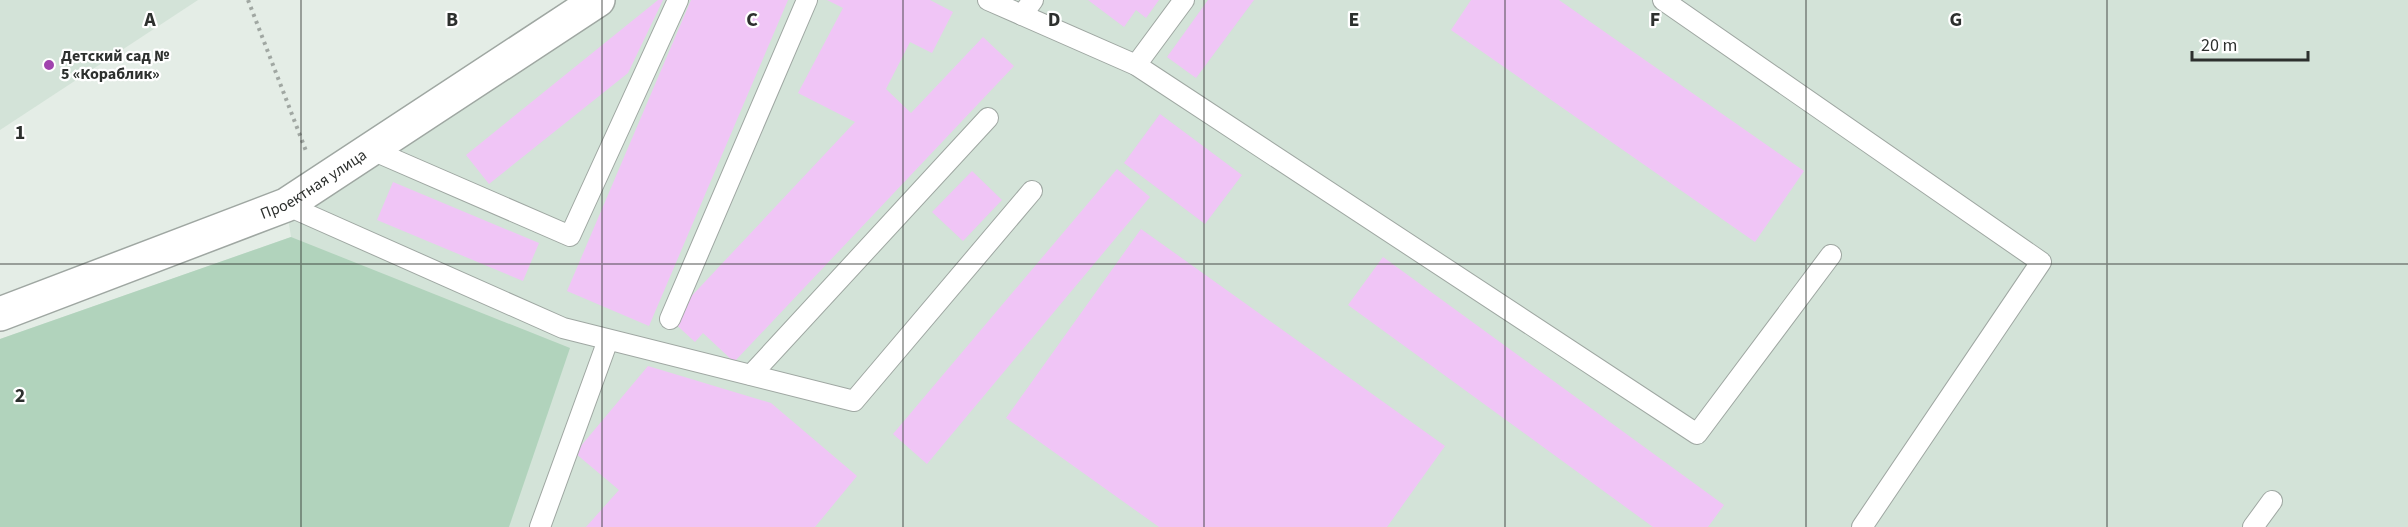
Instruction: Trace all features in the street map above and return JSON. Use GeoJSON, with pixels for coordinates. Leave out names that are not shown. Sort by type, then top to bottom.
{"type":"FeatureCollection","features":[{"type":"Feature","properties":{"kind":"street","name":"Проектная улица"},"geometry":{"type":"LineString","coordinates":[[2,310],[286,205],[598,0]]}},
{"type":"Feature","properties":{"kind":"lane"},"geometry":{"type":"LineString","coordinates":[[372,150],[570,236],[678,0]]}},
{"type":"Feature","properties":{"kind":"lane"},"geometry":{"type":"LineString","coordinates":[[670,319],[807,0]]}},
{"type":"Feature","properties":{"kind":"lane"},"geometry":{"type":"LineString","coordinates":[[988,0],[1027,7],[1136,65],[1697,434],[1831,255]]}},
{"type":"Feature","properties":{"kind":"lane"},"geometry":{"type":"LineString","coordinates":[[1136,65],[1184,0]]}},
{"type":"Feature","properties":{"kind":"lane"},"geometry":{"type":"LineString","coordinates":[[1663,0],[2041,262],[1862,527]]}},
{"type":"Feature","properties":{"kind":"lane"},"geometry":{"type":"LineString","coordinates":[[751,375],[988,118]]}},
{"type":"Feature","properties":{"kind":"lane"},"geometry":{"type":"LineString","coordinates":[[286,205],[563,328],[854,401],[1032,190]]}},
{"type":"Feature","properties":{"kind":"lane"},"geometry":{"type":"LineString","coordinates":[[540,527],[608,340]]}},
{"type":"Feature","properties":{"kind":"lane"},"geometry":{"type":"LineString","coordinates":[[2253,527],[2272,501]]}},
{"type":"Feature","properties":{"kind":"path"},"geometry":{"type":"LineString","coordinates":[[248,0],[319,185]]}},
{"type":"Feature","properties":{"kind":"shaded area","name":"Детский сад № 5 «Кораблик»"},"geometry":{"type":"Polygon","coordinates":[[[0,0],[198,0],[0,130],[0,0]]]}},
{"type":"Feature","properties":{"kind":"shaded area"},"geometry":{"type":"Polygon","coordinates":[[[598,0],[2408,0],[2408,527],[0,527],[0,339],[291,237],[286,205],[598,0]]]}},
{"type":"Feature","properties":{"kind":"green space"},"geometry":{"type":"Polygon","coordinates":[[[291,237],[570,348],[509,527],[0,527],[0,339],[291,237]]]}},
{"type":"Feature","properties":{"kind":"building"},"geometry":{"type":"Polygon","coordinates":[[[658,0],[663,0],[628,73],[489,184],[466,155],[658,0]]]}},
{"type":"Feature","properties":{"kind":"building"},"geometry":{"type":"Polygon","coordinates":[[[691,0],[788,0],[649,326],[567,291],[691,0]]]}},
{"type":"Feature","properties":{"kind":"building"},"geometry":{"type":"Polygon","coordinates":[[[827,0],[930,0],[953,12],[932,53],[910,42],[886,89],[911,113],[983,37],[1014,66],[734,362],[703,333],[695,342],[670,319],[855,122],[798,93],[843,8],[827,0]]]}},
{"type":"Feature","properties":{"kind":"building"},"geometry":{"type":"Polygon","coordinates":[[[1088,0],[1159,0],[1146,18],[1136,10],[1124,27],[1088,0]]]}},
{"type":"Feature","properties":{"kind":"building"},"geometry":{"type":"Polygon","coordinates":[[[1208,0],[1254,0],[1196,78],[1167,57],[1208,0]]]}},
{"type":"Feature","properties":{"kind":"building"},"geometry":{"type":"Polygon","coordinates":[[[1471,0],[1559,0],[1804,171],[1755,242],[1451,30],[1471,0]]]}},
{"type":"Feature","properties":{"kind":"building"},"geometry":{"type":"Polygon","coordinates":[[[1160,114],[1242,175],[1205,224],[1124,163],[1160,114]]]}},
{"type":"Feature","properties":{"kind":"building"},"geometry":{"type":"Polygon","coordinates":[[[1117,169],[1150,197],[927,464],[893,434],[1117,169]]]}},
{"type":"Feature","properties":{"kind":"building"},"geometry":{"type":"Polygon","coordinates":[[[972,171],[1002,200],[963,241],[932,212],[972,171]]]}},
{"type":"Feature","properties":{"kind":"building"},"geometry":{"type":"Polygon","coordinates":[[[393,182],[539,243],[523,281],[377,220],[393,182]]]}},
{"type":"Feature","properties":{"kind":"building"},"geometry":{"type":"Polygon","coordinates":[[[1141,229],[1445,446],[1387,527],[1159,527],[1006,418],[1141,229]]]}},
{"type":"Feature","properties":{"kind":"building"},"geometry":{"type":"Polygon","coordinates":[[[1383,257],[1724,505],[1708,527],[1653,527],[1348,305],[1383,257]]]}},
{"type":"Feature","properties":{"kind":"building"},"geometry":{"type":"Polygon","coordinates":[[[648,366],[771,403],[857,476],[815,527],[586,527],[619,490],[575,453],[648,366]]]}},
{"type":"Feature","properties":{"kind":"place","name":"Детский сад № 5 «Кораблик»"},"geometry":{"type":"Point","coordinates":[49,65]}}]}
